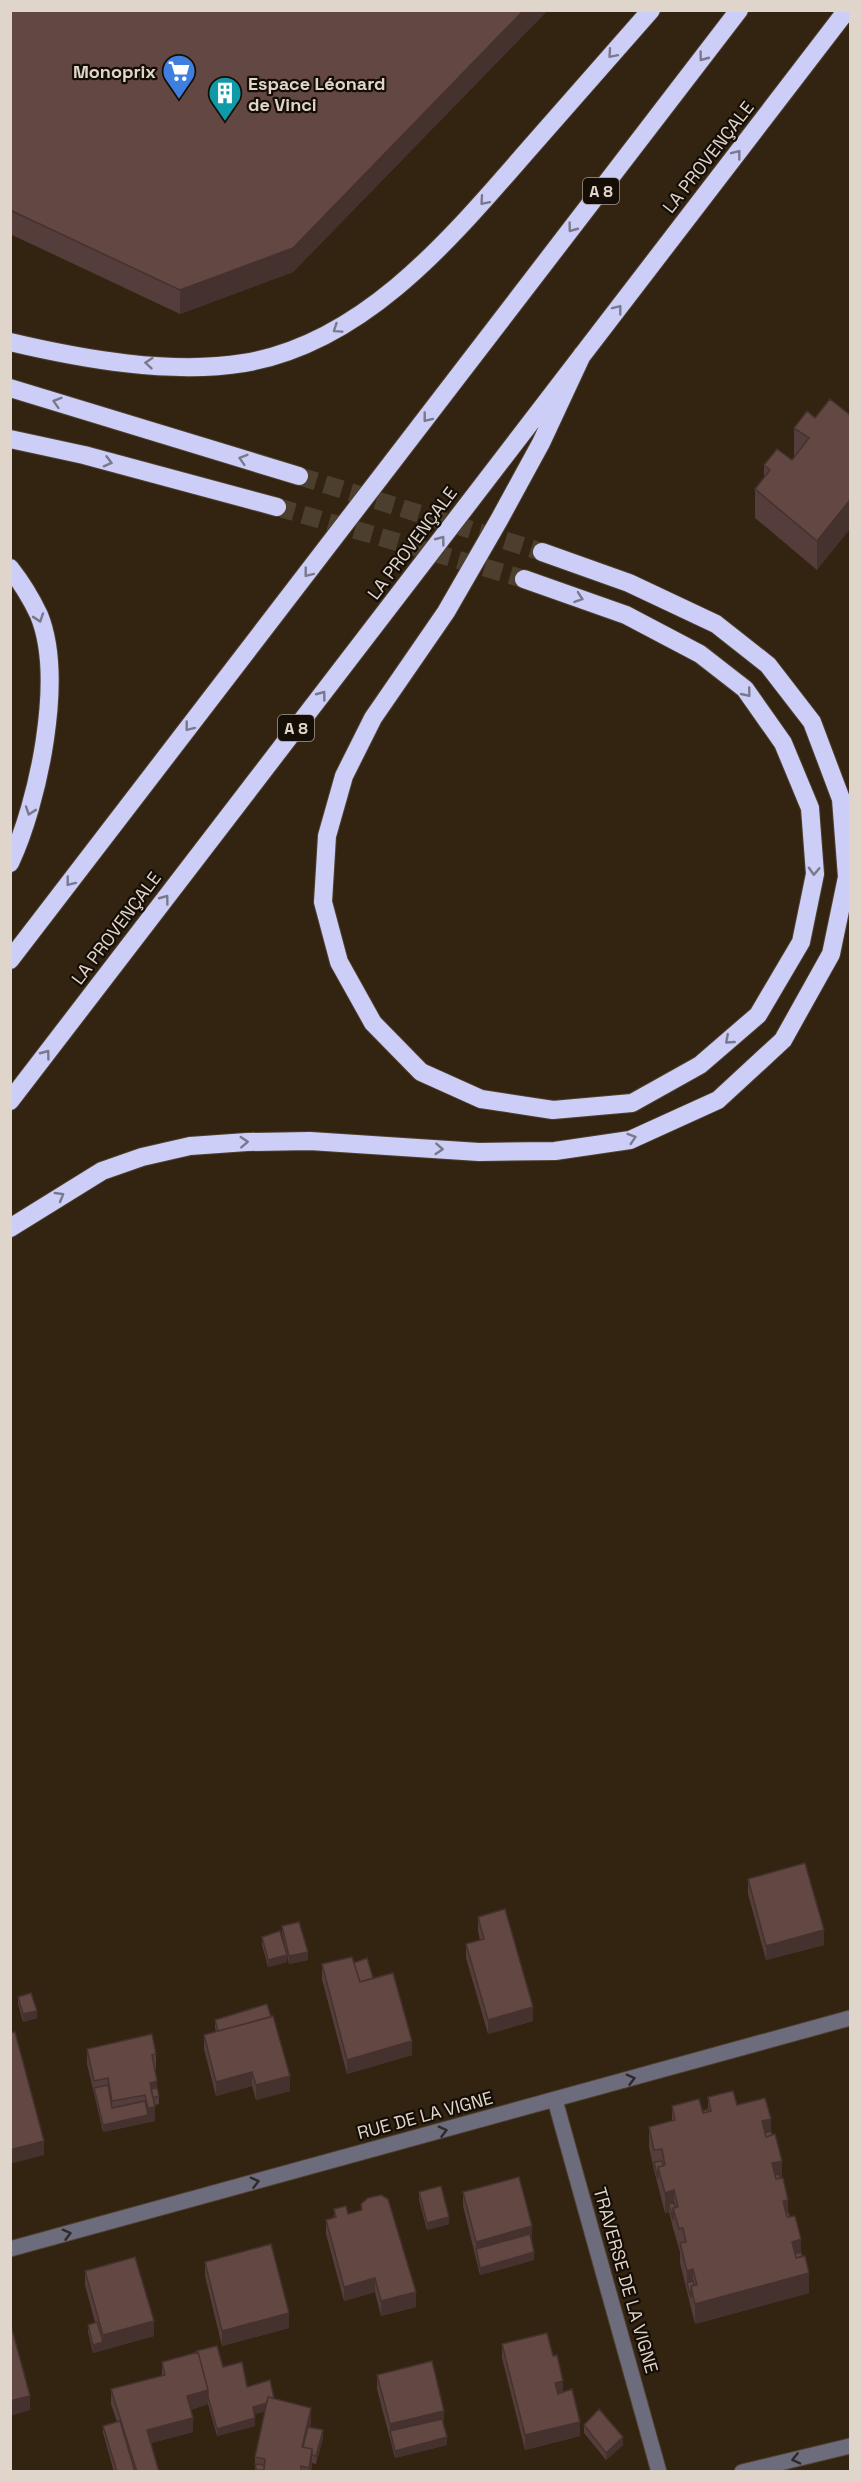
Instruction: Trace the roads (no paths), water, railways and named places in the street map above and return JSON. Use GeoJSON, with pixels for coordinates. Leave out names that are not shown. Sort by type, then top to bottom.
{"type":"FeatureCollection","features":[{"type":"Feature","properties":{"kind":"highway"},"geometry":{"type":"LineString","coordinates":[[10,342],[92,357],[205,367],[246,362],[291,350],[330,334],[387,294],[462,225],[651,10]]}},
{"type":"Feature","properties":{"kind":"highway","name":"A 8"},"geometry":{"type":"LineString","coordinates":[[10,960],[739,10]]}},
{"type":"Feature","properties":{"kind":"highway","name":"LA PROVENÇALE"},"geometry":{"type":"LineString","coordinates":[[10,1101],[847,10]]}},
{"type":"Feature","properties":{"kind":"highway"},"geometry":{"type":"LineString","coordinates":[[524,579],[626,615],[700,654],[745,689],[783,743],[810,808],[815,874],[801,942],[758,1015],[700,1065],[632,1102],[553,1110],[481,1099],[421,1072],[373,1023],[339,962],[323,902],[327,836],[344,776],[373,718],[446,612],[499,520],[582,355]]}},
{"type":"Feature","properties":{"kind":"highway"},"geometry":{"type":"LineString","coordinates":[[10,388],[299,476]]}},
{"type":"Feature","properties":{"kind":"highway"},"geometry":{"type":"LineString","coordinates":[[10,439],[84,455],[277,507]]}},
{"type":"Feature","properties":{"kind":"highway"},"geometry":{"type":"LineString","coordinates":[[10,1228],[102,1171],[142,1157],[190,1146],[310,1141],[490,1152],[555,1151],[630,1140],[718,1100],[783,1040],[831,954],[847,877],[841,799],[812,722],[768,665],[716,624],[629,583],[542,552]]}},
{"type":"Feature","properties":{"kind":"highway"},"geometry":{"type":"LineString","coordinates":[[10,568],[22,583],[39,617],[45,644],[47,677],[44,753],[35,799],[10,863]]}},
{"type":"Feature","properties":{"kind":"street","name":"RUE DE LA VIGNE"},"geometry":{"type":"LineString","coordinates":[[10,2249],[850,2018]]}},
{"type":"Feature","properties":{"kind":"street","name":"TRAVERSE DE LA VIGNE"},"geometry":{"type":"LineString","coordinates":[[555,2100],[659,2472]]}},
{"type":"Feature","properties":{"kind":"street"},"geometry":{"type":"LineString","coordinates":[[742,2472],[850,2446]]}},
{"type":"Feature","properties":{"kind":"tunnel"},"geometry":{"type":"LineString","coordinates":[[299,476],[542,552]]}},
{"type":"Feature","properties":{"kind":"tunnel"},"geometry":{"type":"LineString","coordinates":[[277,507],[524,579]]}},
{"type":"Feature","properties":{"kind":"place","name":"Monoprix"},"geometry":{"type":"Point","coordinates":[179,100]}},
{"type":"Feature","properties":{"kind":"place","name":"Espace Léonard de Vinci"},"geometry":{"type":"Point","coordinates":[225,122]}}]}
